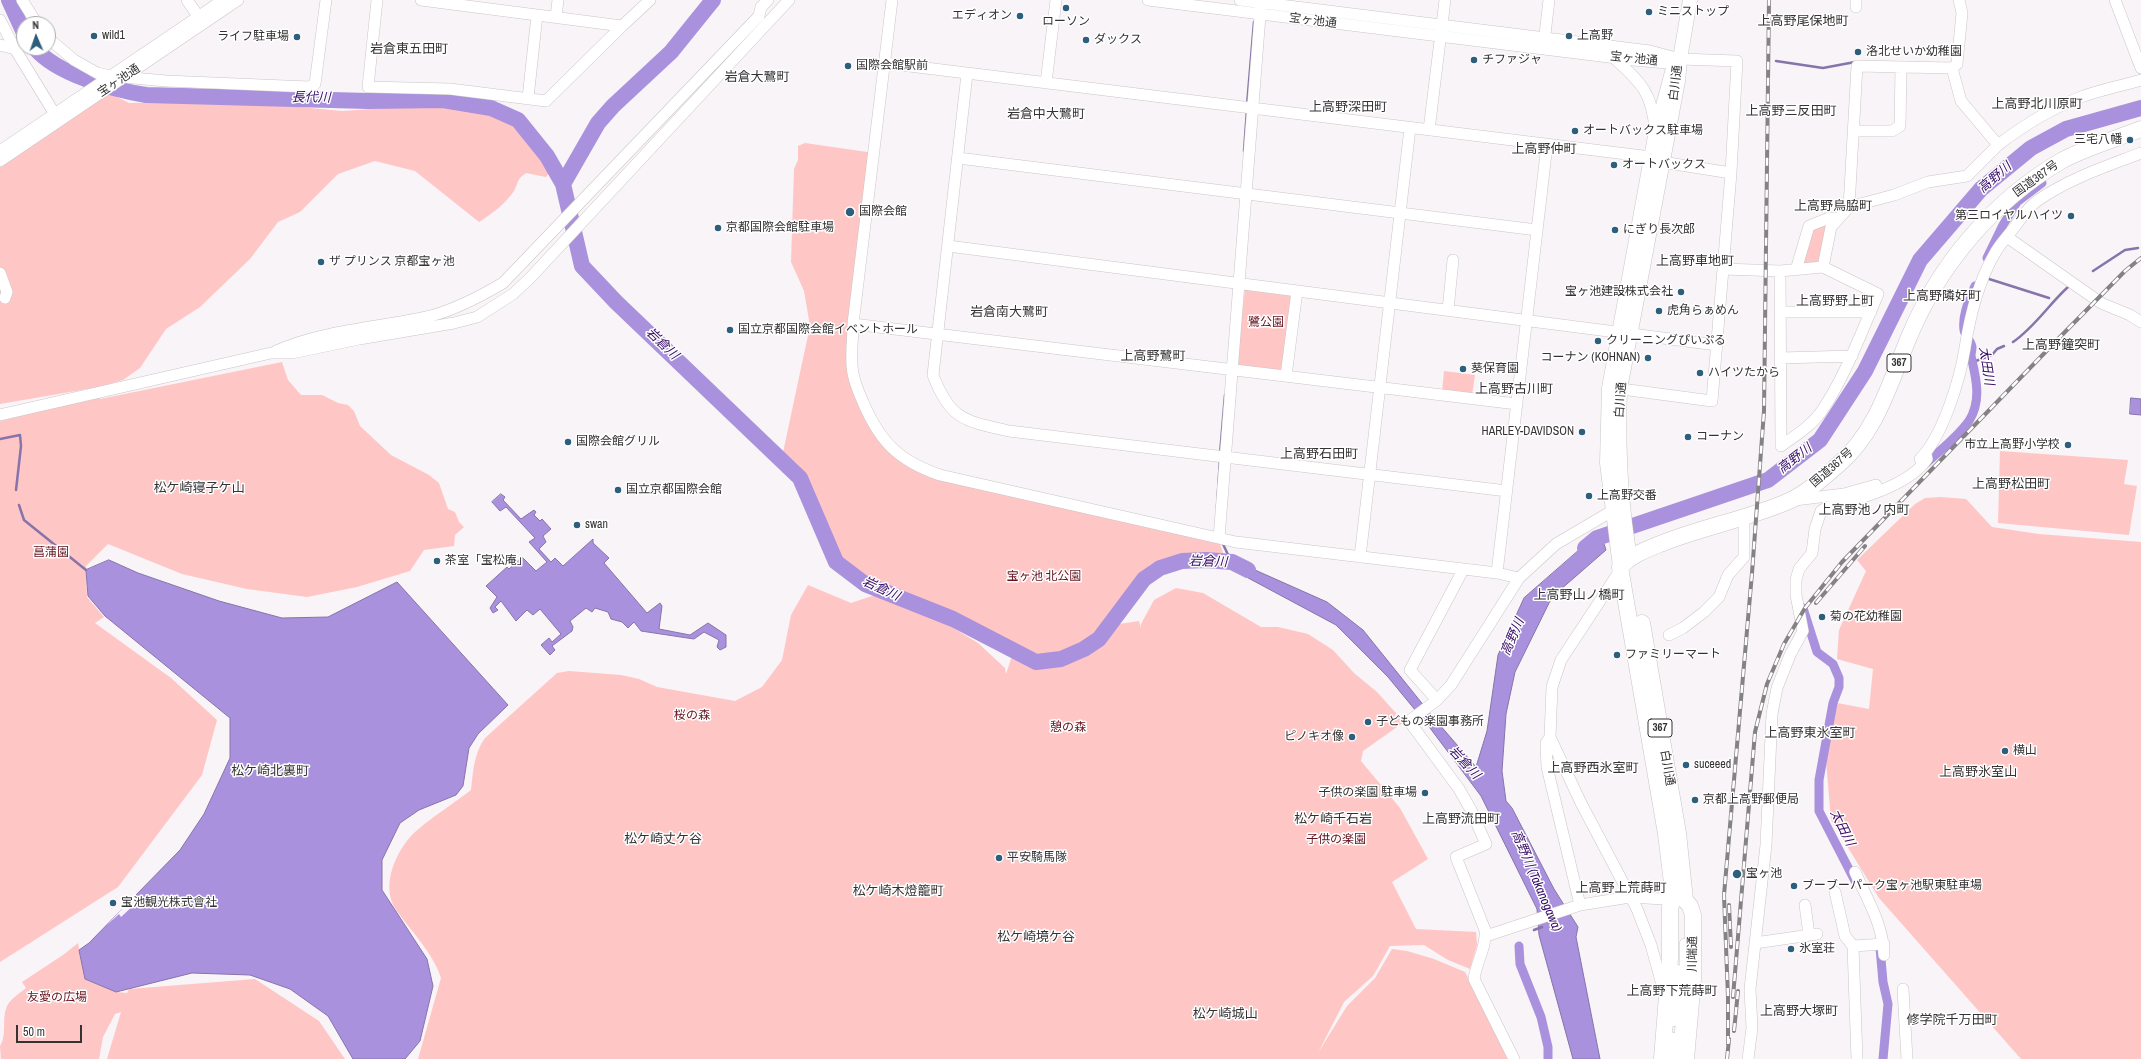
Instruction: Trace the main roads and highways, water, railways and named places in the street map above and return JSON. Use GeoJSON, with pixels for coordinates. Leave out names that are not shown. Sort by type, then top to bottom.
{"type":"FeatureCollection","features":[{"type":"Feature","properties":{"kind":"highway","name":"国道367号"},"geometry":{"type":"LineString","coordinates":[[1624,558],[1691,531],[1742,517],[1791,500],[1840,463],[1861,441],[1879,413],[1910,335],[1934,288],[1963,246],[2024,186],[2056,164],[2141,129]]}},
{"type":"Feature","properties":{"kind":"highway","name":"白川通"},"geometry":{"type":"LineString","coordinates":[[1624,558],[1678,833],[1679,900]]}},
{"type":"Feature","properties":{"kind":"highway","name":"川端通"},"geometry":{"type":"LineString","coordinates":[[1662,1059],[1670,958],[1670,907],[1679,900],[1690,906],[1693,915],[1694,942],[1686,1059]]}},
{"type":"Feature","properties":{"kind":"main road"},"geometry":{"type":"LineString","coordinates":[[1680,59],[1690,0]]}},
{"type":"Feature","properties":{"kind":"main road","name":"白川通"},"geometry":{"type":"LineString","coordinates":[[1657,160],[1655,136],[1670,76],[1680,59]]}},
{"type":"Feature","properties":{"kind":"main road","name":"白川通"},"geometry":{"type":"LineString","coordinates":[[1624,558],[1607,463],[1615,388],[1657,160],[1678,81],[1680,59]]}},
{"type":"Feature","properties":{"kind":"water"},"geometry":{"type":"Polygon","coordinates":[[[2131,398],[2141,399],[2141,415],[2130,414],[2131,398]]]}},
{"type":"Feature","properties":{"kind":"water"},"geometry":{"type":"Polygon","coordinates":[[[501,494],[505,497],[503,500],[521,519],[534,510],[536,512],[534,515],[540,521],[542,519],[551,529],[543,536],[546,542],[539,549],[551,562],[555,558],[563,566],[593,539],[593,543],[609,558],[604,563],[647,613],[660,603],[662,606],[659,629],[690,635],[708,623],[726,635],[726,647],[720,650],[717,647],[719,640],[704,632],[694,639],[641,631],[634,622],[628,628],[622,622],[611,619],[608,612],[595,608],[592,612],[586,608],[570,621],[573,627],[572,631],[552,646],[555,650],[550,655],[541,645],[549,638],[552,642],[561,634],[540,609],[533,615],[527,610],[516,621],[501,601],[495,607],[498,610],[493,613],[490,608],[497,597],[486,586],[507,567],[509,569],[522,557],[536,571],[547,562],[529,542],[535,538],[506,507],[500,511],[492,502],[501,494]]]}},
{"type":"Feature","properties":{"kind":"water","name":"高野川 (Takanogawa)"},"geometry":{"type":"Polygon","coordinates":[[[1600,532],[1606,550],[1552,597],[1515,672],[1506,714],[1502,771],[1506,801],[1512,808],[1554,889],[1578,927],[1576,937],[1600,1059],[1573,1059],[1539,935],[1537,909],[1481,796],[1430,728],[1388,677],[1336,625],[1237,572],[1228,558],[1327,602],[1363,630],[1433,717],[1476,767],[1487,731],[1498,655],[1524,598],[1600,532]]]}},
{"type":"Feature","properties":{"kind":"water"},"geometry":{"type":"Polygon","coordinates":[[[109,560],[138,573],[219,601],[282,618],[328,617],[397,582],[508,705],[478,734],[469,748],[463,786],[456,795],[419,810],[400,823],[382,860],[382,890],[427,959],[433,986],[420,1041],[405,1059],[353,1059],[328,1016],[290,989],[250,975],[192,973],[116,992],[85,979],[79,950],[89,943],[180,850],[204,814],[230,758],[230,718],[105,616],[88,596],[86,570],[109,560]]]}},
{"type":"Feature","properties":{"kind":"waterway","name":"長代川"},"geometry":{"type":"LineString","coordinates":[[9,0],[16,16]]}},
{"type":"Feature","properties":{"kind":"waterway","name":"岩倉川"},"geometry":{"type":"LineString","coordinates":[[563,184],[598,123],[613,106],[671,52],[713,0]]}},
{"type":"Feature","properties":{"kind":"waterway"},"geometry":{"type":"LineString","coordinates":[[1247,105],[1254,22]]}},
{"type":"Feature","properties":{"kind":"waterway","name":"岩倉川"},"geometry":{"type":"LineString","coordinates":[[43,56],[57,66],[86,79],[102,85],[146,95],[368,101],[443,100],[491,108],[518,120],[547,156],[563,184],[582,266],[616,302],[800,478],[836,562],[865,584],[953,619],[1036,662],[1061,659],[1084,649],[1099,639],[1144,579],[1160,568],[1182,561],[1206,560],[1232,562],[1248,570]]}},
{"type":"Feature","properties":{"kind":"waterway"},"geometry":{"type":"LineString","coordinates":[[1776,61],[1823,68],[1855,62]]}},
{"type":"Feature","properties":{"kind":"waterway","name":"高野川"},"geometry":{"type":"LineString","coordinates":[[1585,548],[1597,538],[1768,480],[1820,440],[1865,371],[1920,260],[1981,189],[2031,148],[2066,129],[2141,108]]}},
{"type":"Feature","properties":{"kind":"waterway"},"geometry":{"type":"LineString","coordinates":[[1244,151],[1247,110]]}},
{"type":"Feature","properties":{"kind":"waterway","name":"太田川"},"geometry":{"type":"LineString","coordinates":[[1987,258],[2003,225],[2017,202],[2042,183]]}},
{"type":"Feature","properties":{"kind":"waterway"},"geometry":{"type":"LineString","coordinates":[[2093,271],[2125,250],[2138,248]]}},
{"type":"Feature","properties":{"kind":"waterway"},"geometry":{"type":"LineString","coordinates":[[1986,278],[2049,298]]}},
{"type":"Feature","properties":{"kind":"waterway","name":"太田川"},"geometry":{"type":"LineString","coordinates":[[1923,466],[1964,427],[1969,421],[1976,405],[1977,389],[1971,356],[1972,347],[1964,330],[1966,308],[1975,286]]}},
{"type":"Feature","properties":{"kind":"waterway"},"geometry":{"type":"LineString","coordinates":[[2013,342],[2021,336],[2068,287]]}},
{"type":"Feature","properties":{"kind":"waterway"},"geometry":{"type":"LineString","coordinates":[[1973,362],[1992,355],[1997,349],[2004,346]]}},
{"type":"Feature","properties":{"kind":"waterway"},"geometry":{"type":"LineString","coordinates":[[1220,454],[1225,395]]}},
{"type":"Feature","properties":{"kind":"waterway"},"geometry":{"type":"LineString","coordinates":[[0,439],[20,435],[21,446],[16,490]]}},
{"type":"Feature","properties":{"kind":"waterway"},"geometry":{"type":"LineString","coordinates":[[1217,507],[1220,459]]}},
{"type":"Feature","properties":{"kind":"waterway"},"geometry":{"type":"LineString","coordinates":[[19,505],[24,520],[86,570]]}},
{"type":"Feature","properties":{"kind":"waterway"},"geometry":{"type":"LineString","coordinates":[[1222,542],[1231,561]]}},
{"type":"Feature","properties":{"kind":"waterway","name":"太田川"},"geometry":{"type":"LineString","coordinates":[[1803,608],[1817,652],[1833,664],[1839,678],[1839,687],[1833,703],[1819,780],[1819,811],[1855,881]]}},
{"type":"Feature","properties":{"kind":"waterway","name":"高野川 (Takanogawa)"},"geometry":{"type":"LineString","coordinates":[[1534,930],[1542,927]]}},
{"type":"Feature","properties":{"kind":"waterway"},"geometry":{"type":"LineString","coordinates":[[1519,946],[1520,964],[1541,1017],[1548,1047],[1548,1059]]}},
{"type":"Feature","properties":{"kind":"waterway","name":"太田川"},"geometry":{"type":"LineString","coordinates":[[1880,948],[1883,982],[1888,1004],[1883,1059]]}},
{"type":"Feature","properties":{"kind":"railway"},"geometry":{"type":"LineString","coordinates":[[1728,1044],[1728,997],[1724,895],[1752,573],[1764,411],[1769,0]]}},
{"type":"Feature","properties":{"kind":"railway"},"geometry":{"type":"LineString","coordinates":[[1733,997],[1755,732],[1767,684],[1784,644],[1805,608],[1842,562],[2060,337],[2125,271],[2141,258]]}},
{"type":"Feature","properties":{"kind":"railway"},"geometry":{"type":"LineString","coordinates":[[1816,603],[1865,546]]}},
{"type":"Feature","properties":{"kind":"railway"},"geometry":{"type":"LineString","coordinates":[[1729,905],[1731,947]]}},
{"type":"Feature","properties":{"kind":"railway"},"geometry":{"type":"LineString","coordinates":[[1734,1031],[1738,991]]}},
{"type":"Feature","properties":{"kind":"railway"},"geometry":{"type":"LineString","coordinates":[[1727,1059],[1729,1039]]}},
{"type":"Feature","properties":{"kind":"place","name":"ローソン"},"geometry":{"type":"Point","coordinates":[1066,8]}},
{"type":"Feature","properties":{"kind":"place","name":"ミニストップ"},"geometry":{"type":"Point","coordinates":[1649,12]}},
{"type":"Feature","properties":{"kind":"place","name":"エディオン"},"geometry":{"type":"Point","coordinates":[1020,16]}},
{"type":"Feature","properties":{"kind":"place","name":"wild1"},"geometry":{"type":"Point","coordinates":[94,36]}},
{"type":"Feature","properties":{"kind":"place","name":"上高野"},"geometry":{"type":"Point","coordinates":[1569,36]}},
{"type":"Feature","properties":{"kind":"place","name":"ライフ駐車場"},"geometry":{"type":"Point","coordinates":[297,37]}},
{"type":"Feature","properties":{"kind":"place","name":"ダックス"},"geometry":{"type":"Point","coordinates":[1086,40]}},
{"type":"Feature","properties":{"kind":"place","name":"洛北せいか幼稚園"},"geometry":{"type":"Point","coordinates":[1858,52]}},
{"type":"Feature","properties":{"kind":"place","name":"チファジャ"},"geometry":{"type":"Point","coordinates":[1474,60]}},
{"type":"Feature","properties":{"kind":"place","name":"国際会館駅前"},"geometry":{"type":"Point","coordinates":[848,66]}},
{"type":"Feature","properties":{"kind":"place","name":"オートバックス駐車場"},"geometry":{"type":"Point","coordinates":[1575,131]}},
{"type":"Feature","properties":{"kind":"place","name":"三宅八幡"},"geometry":{"type":"Point","coordinates":[2130,140]}},
{"type":"Feature","properties":{"kind":"place","name":"オートバックス"},"geometry":{"type":"Point","coordinates":[1614,165]}},
{"type":"Feature","properties":{"kind":"place","name":"国際会館"},"geometry":{"type":"Point","coordinates":[850,212]}},
{"type":"Feature","properties":{"kind":"place","name":"第三ロイヤルハイツ"},"geometry":{"type":"Point","coordinates":[2071,216]}},
{"type":"Feature","properties":{"kind":"place","name":"京都国際会館駐車場"},"geometry":{"type":"Point","coordinates":[718,228]}},
{"type":"Feature","properties":{"kind":"place","name":"にぎり長次郎"},"geometry":{"type":"Point","coordinates":[1615,230]}},
{"type":"Feature","properties":{"kind":"place","name":"ザ プリンス 京都宝ヶ池"},"geometry":{"type":"Point","coordinates":[321,262]}},
{"type":"Feature","properties":{"kind":"place","name":"宝ヶ池建設株式会社"},"geometry":{"type":"Point","coordinates":[1681,292]}},
{"type":"Feature","properties":{"kind":"place","name":"虎角らぁめん"},"geometry":{"type":"Point","coordinates":[1659,311]}},
{"type":"Feature","properties":{"kind":"place","name":"国立京都国際会館イベントホール"},"geometry":{"type":"Point","coordinates":[730,330]}},
{"type":"Feature","properties":{"kind":"place","name":"クリーニングぴいぷる"},"geometry":{"type":"Point","coordinates":[1598,341]}},
{"type":"Feature","properties":{"kind":"place","name":"コーナン (KOHNAN)"},"geometry":{"type":"Point","coordinates":[1648,358]}},
{"type":"Feature","properties":{"kind":"place","name":"葵保育園"},"geometry":{"type":"Point","coordinates":[1463,369]}},
{"type":"Feature","properties":{"kind":"place","name":"ハイツたから"},"geometry":{"type":"Point","coordinates":[1700,373]}},
{"type":"Feature","properties":{"kind":"place","name":"HARLEY-DAVIDSON"},"geometry":{"type":"Point","coordinates":[1582,432]}},
{"type":"Feature","properties":{"kind":"place","name":"コーナン"},"geometry":{"type":"Point","coordinates":[1688,437]}},
{"type":"Feature","properties":{"kind":"place","name":"国際会館グリル"},"geometry":{"type":"Point","coordinates":[568,442]}},
{"type":"Feature","properties":{"kind":"place","name":"市立上高野小学校"},"geometry":{"type":"Point","coordinates":[2068,445]}},
{"type":"Feature","properties":{"kind":"place","name":"国立京都国際会館"},"geometry":{"type":"Point","coordinates":[618,490]}},
{"type":"Feature","properties":{"kind":"place","name":"上高野交番"},"geometry":{"type":"Point","coordinates":[1589,496]}},
{"type":"Feature","properties":{"kind":"place","name":"swan"},"geometry":{"type":"Point","coordinates":[577,525]}},
{"type":"Feature","properties":{"kind":"place","name":"茶室「宝松庵」"},"geometry":{"type":"Point","coordinates":[437,561]}},
{"type":"Feature","properties":{"kind":"place","name":"菊の花幼稚園"},"geometry":{"type":"Point","coordinates":[1822,617]}},
{"type":"Feature","properties":{"kind":"place","name":"ファミリーマート"},"geometry":{"type":"Point","coordinates":[1617,655]}},
{"type":"Feature","properties":{"kind":"place","name":"子どもの楽園事務所"},"geometry":{"type":"Point","coordinates":[1368,722]}},
{"type":"Feature","properties":{"kind":"place","name":"ピノキオ像"},"geometry":{"type":"Point","coordinates":[1352,737]}},
{"type":"Feature","properties":{"kind":"place","name":"横山"},"geometry":{"type":"Point","coordinates":[2005,751]}},
{"type":"Feature","properties":{"kind":"place","name":"suceeed"},"geometry":{"type":"Point","coordinates":[1686,765]}},
{"type":"Feature","properties":{"kind":"place","name":"子供の楽園 駐車場"},"geometry":{"type":"Point","coordinates":[1425,793]}},
{"type":"Feature","properties":{"kind":"place","name":"京都上高野郵便局"},"geometry":{"type":"Point","coordinates":[1695,800]}},
{"type":"Feature","properties":{"kind":"place","name":"平安騎馬隊"},"geometry":{"type":"Point","coordinates":[999,858]}},
{"type":"Feature","properties":{"kind":"place","name":"宝ヶ池"},"geometry":{"type":"Point","coordinates":[1737,874]}},
{"type":"Feature","properties":{"kind":"place","name":"ブーブーパーク宝ヶ池駅東駐車場"},"geometry":{"type":"Point","coordinates":[1794,886]}},
{"type":"Feature","properties":{"kind":"place","name":"宝池観光株式會社"},"geometry":{"type":"Point","coordinates":[113,903]}},
{"type":"Feature","properties":{"kind":"place","name":"氷室荘"},"geometry":{"type":"Point","coordinates":[1791,949]}},
{"type":"Feature","properties":{"kind":"district","name":"上高野尾保地町"},"geometry":{"type":"Point","coordinates":[1803,22]}},
{"type":"Feature","properties":{"kind":"district","name":"岩倉東五田町"},"geometry":{"type":"Point","coordinates":[409,50]}},
{"type":"Feature","properties":{"kind":"district","name":"岩倉大鷺町"},"geometry":{"type":"Point","coordinates":[757,78]}},
{"type":"Feature","properties":{"kind":"district","name":"上高野北川原町"},"geometry":{"type":"Point","coordinates":[2037,105]}},
{"type":"Feature","properties":{"kind":"district","name":"上高野深田町"},"geometry":{"type":"Point","coordinates":[1348,108]}},
{"type":"Feature","properties":{"kind":"district","name":"上高野三反田町"},"geometry":{"type":"Point","coordinates":[1791,112]}},
{"type":"Feature","properties":{"kind":"district","name":"岩倉中大鷺町"},"geometry":{"type":"Point","coordinates":[1046,115]}},
{"type":"Feature","properties":{"kind":"district","name":"上高野仲町"},"geometry":{"type":"Point","coordinates":[1544,150]}},
{"type":"Feature","properties":{"kind":"district","name":"上高野鳥脇町"},"geometry":{"type":"Point","coordinates":[1833,207]}},
{"type":"Feature","properties":{"kind":"district","name":"上高野車地町"},"geometry":{"type":"Point","coordinates":[1695,262]}},
{"type":"Feature","properties":{"kind":"district","name":"上高野隣好町"},"geometry":{"type":"Point","coordinates":[1942,297]}},
{"type":"Feature","properties":{"kind":"district","name":"上高野野上町"},"geometry":{"type":"Point","coordinates":[1835,302]}},
{"type":"Feature","properties":{"kind":"district","name":"岩倉南大鷺町"},"geometry":{"type":"Point","coordinates":[1009,313]}},
{"type":"Feature","properties":{"kind":"district","name":"上高野鐘突町"},"geometry":{"type":"Point","coordinates":[2061,346]}},
{"type":"Feature","properties":{"kind":"district","name":"上高野鷺町"},"geometry":{"type":"Point","coordinates":[1153,357]}},
{"type":"Feature","properties":{"kind":"district","name":"上高野古川町"},"geometry":{"type":"Point","coordinates":[1514,390]}},
{"type":"Feature","properties":{"kind":"district","name":"上高野石田町"},"geometry":{"type":"Point","coordinates":[1319,455]}},
{"type":"Feature","properties":{"kind":"district","name":"上高野松田町"},"geometry":{"type":"Point","coordinates":[2011,485]}},
{"type":"Feature","properties":{"kind":"district","name":"松ケ崎寝子ケ山"},"geometry":{"type":"Point","coordinates":[199,489]}},
{"type":"Feature","properties":{"kind":"district","name":"上高野池ノ内町"},"geometry":{"type":"Point","coordinates":[1864,511]}},
{"type":"Feature","properties":{"kind":"district","name":"上高野山ノ橋町"},"geometry":{"type":"Point","coordinates":[1579,596]}},
{"type":"Feature","properties":{"kind":"district","name":"上高野東氷室町"},"geometry":{"type":"Point","coordinates":[1810,734]}},
{"type":"Feature","properties":{"kind":"district","name":"上高野西氷室町"},"geometry":{"type":"Point","coordinates":[1593,769]}},
{"type":"Feature","properties":{"kind":"district","name":"松ケ崎北裏町"},"geometry":{"type":"Point","coordinates":[270,772]}},
{"type":"Feature","properties":{"kind":"district","name":"上高野氷室山"},"geometry":{"type":"Point","coordinates":[1978,773]}},
{"type":"Feature","properties":{"kind":"district","name":"松ケ崎千石岩"},"geometry":{"type":"Point","coordinates":[1333,820]}},
{"type":"Feature","properties":{"kind":"district","name":"上高野流田町"},"geometry":{"type":"Point","coordinates":[1461,820]}},
{"type":"Feature","properties":{"kind":"district","name":"松ケ崎丈ケ谷"},"geometry":{"type":"Point","coordinates":[663,840]}},
{"type":"Feature","properties":{"kind":"district","name":"上高野上荒蒔町"},"geometry":{"type":"Point","coordinates":[1621,889]}},
{"type":"Feature","properties":{"kind":"district","name":"松ケ崎木燈籠町"},"geometry":{"type":"Point","coordinates":[898,892]}},
{"type":"Feature","properties":{"kind":"district","name":"松ケ崎境ケ谷"},"geometry":{"type":"Point","coordinates":[1036,938]}},
{"type":"Feature","properties":{"kind":"district","name":"上高野下荒蒔町"},"geometry":{"type":"Point","coordinates":[1672,992]}},
{"type":"Feature","properties":{"kind":"district","name":"上高野大塚町"},"geometry":{"type":"Point","coordinates":[1799,1012]}},
{"type":"Feature","properties":{"kind":"district","name":"松ケ崎城山"},"geometry":{"type":"Point","coordinates":[1225,1015]}},
{"type":"Feature","properties":{"kind":"district","name":"修学院千万田町"},"geometry":{"type":"Point","coordinates":[1952,1021]}},
{"type":"Feature","properties":{"kind":"park label","name":"鷺公園"},"geometry":{"type":"Point","coordinates":[1266,323]}},
{"type":"Feature","properties":{"kind":"park label","name":"菖蒲園"},"geometry":{"type":"Point","coordinates":[51,553]}},
{"type":"Feature","properties":{"kind":"park label","name":"宝ヶ池 北公園"},"geometry":{"type":"Point","coordinates":[1044,577]}},
{"type":"Feature","properties":{"kind":"park label","name":"桜の森"},"geometry":{"type":"Point","coordinates":[692,716]}},
{"type":"Feature","properties":{"kind":"park label","name":"憩の森"},"geometry":{"type":"Point","coordinates":[1068,728]}},
{"type":"Feature","properties":{"kind":"park label","name":"子供の楽園"},"geometry":{"type":"Point","coordinates":[1336,840]}},
{"type":"Feature","properties":{"kind":"park label","name":"友愛の広場"},"geometry":{"type":"Point","coordinates":[57,998]}}]}
